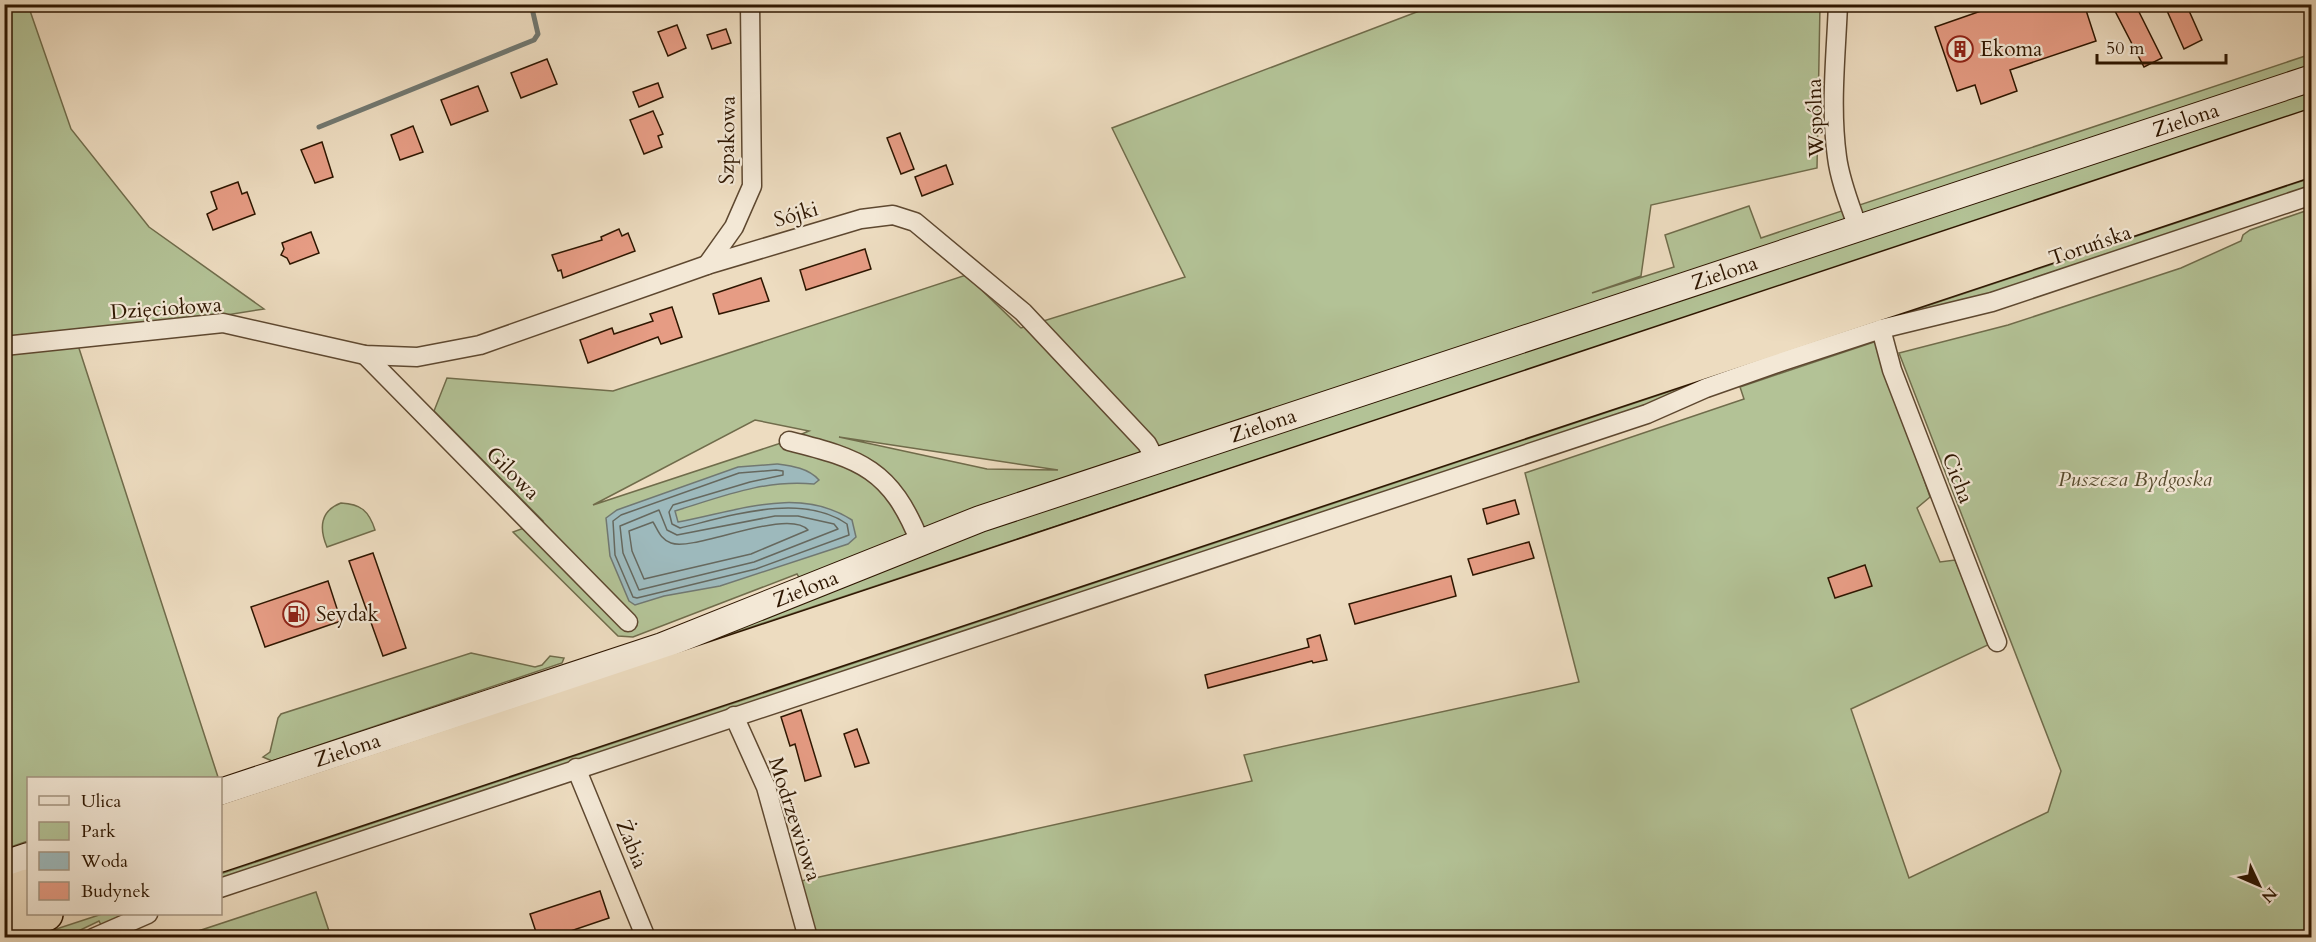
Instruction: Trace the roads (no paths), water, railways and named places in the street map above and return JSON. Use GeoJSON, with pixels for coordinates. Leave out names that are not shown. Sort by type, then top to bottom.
{"type":"FeatureCollection","features":[{"type":"Feature","properties":{"kind":"highway"},"geometry":{"type":"LineString","coordinates":[[222,822],[2312,126]]}},
{"type":"Feature","properties":{"kind":"highway"},"geometry":{"type":"LineString","coordinates":[[222,854],[2312,159]]}},
{"type":"Feature","properties":{"kind":"highway"},"geometry":{"type":"LineString","coordinates":[[4,894],[27,886]]}},
{"type":"Feature","properties":{"kind":"highway"},"geometry":{"type":"LineString","coordinates":[[4,927],[43,915]]}},
{"type":"Feature","properties":{"kind":"street","name":"Szpakowa"},"geometry":{"type":"LineString","coordinates":[[707,265],[734,227],[753,186],[750,4]]}},
{"type":"Feature","properties":{"kind":"street","name":"Wspólna"},"geometry":{"type":"LineString","coordinates":[[1838,4],[1834,106],[1836,156],[1842,184],[1858,228]]}},
{"type":"Feature","properties":{"kind":"street","name":"Zielona"},"geometry":{"type":"LineString","coordinates":[[222,791],[662,646],[980,519],[2312,78]]}},
{"type":"Feature","properties":{"kind":"street","name":"Toruńska"},"geometry":{"type":"LineString","coordinates":[[1881,329],[1992,302],[2312,195]]}},
{"type":"Feature","properties":{"kind":"street","name":"Sójki"},"geometry":{"type":"LineString","coordinates":[[364,355],[417,357],[480,345],[707,265],[861,219],[893,215],[915,222],[1023,312],[1147,444],[1156,461]]}},
{"type":"Feature","properties":{"kind":"street","name":"Dzięciołowa"},"geometry":{"type":"LineString","coordinates":[[4,346],[223,323],[364,355]]}},
{"type":"Feature","properties":{"kind":"street","name":"Cicha"},"geometry":{"type":"LineString","coordinates":[[1881,329],[1892,370],[1997,642]]}},
{"type":"Feature","properties":{"kind":"street"},"geometry":{"type":"LineString","coordinates":[[222,887],[1647,414],[1706,388],[1881,329]]}},
{"type":"Feature","properties":{"kind":"street","name":"Gilowa"},"geometry":{"type":"LineString","coordinates":[[364,355],[628,622]]}},
{"type":"Feature","properties":{"kind":"street"},"geometry":{"type":"LineString","coordinates":[[789,441],[860,463],[880,477],[895,491],[920,542]]}},
{"type":"Feature","properties":{"kind":"street","name":"Modrzewiowa"},"geometry":{"type":"LineString","coordinates":[[734,716],[766,787],[808,938]]}},
{"type":"Feature","properties":{"kind":"street","name":"Żabia"},"geometry":{"type":"LineString","coordinates":[[576,768],[646,938]]}},
{"type":"Feature","properties":{"kind":"street"},"geometry":{"type":"LineString","coordinates":[[4,864],[27,856]]}},
{"type":"Feature","properties":{"kind":"street"},"geometry":{"type":"LineString","coordinates":[[93,938],[146,915]]}},
{"type":"Feature","properties":{"kind":"water"},"geometry":{"type":"Polygon","coordinates":[[[777,464],[805,470],[819,480],[814,484],[778,484],[726,495],[675,511],[678,522],[766,504],[810,504],[831,510],[852,520],[856,537],[848,544],[720,586],[664,596],[635,605],[629,601],[610,556],[606,518],[617,510],[738,467],[777,464]]]}},
{"type":"Feature","properties":{"kind":"waterway"},"geometry":{"type":"LineString","coordinates":[[319,127],[534,40],[538,34],[531,4]]}},
{"type":"Feature","properties":{"kind":"place","name":"Ekoma"},"geometry":{"type":"Point","coordinates":[1960,49]}},
{"type":"Feature","properties":{"kind":"place","name":"Seydak"},"geometry":{"type":"Point","coordinates":[296,614]}},
{"type":"Feature","properties":{"kind":"park label","name":"Puszcza Bydgoska"},"geometry":{"type":"Point","coordinates":[2135,479]}}]}
